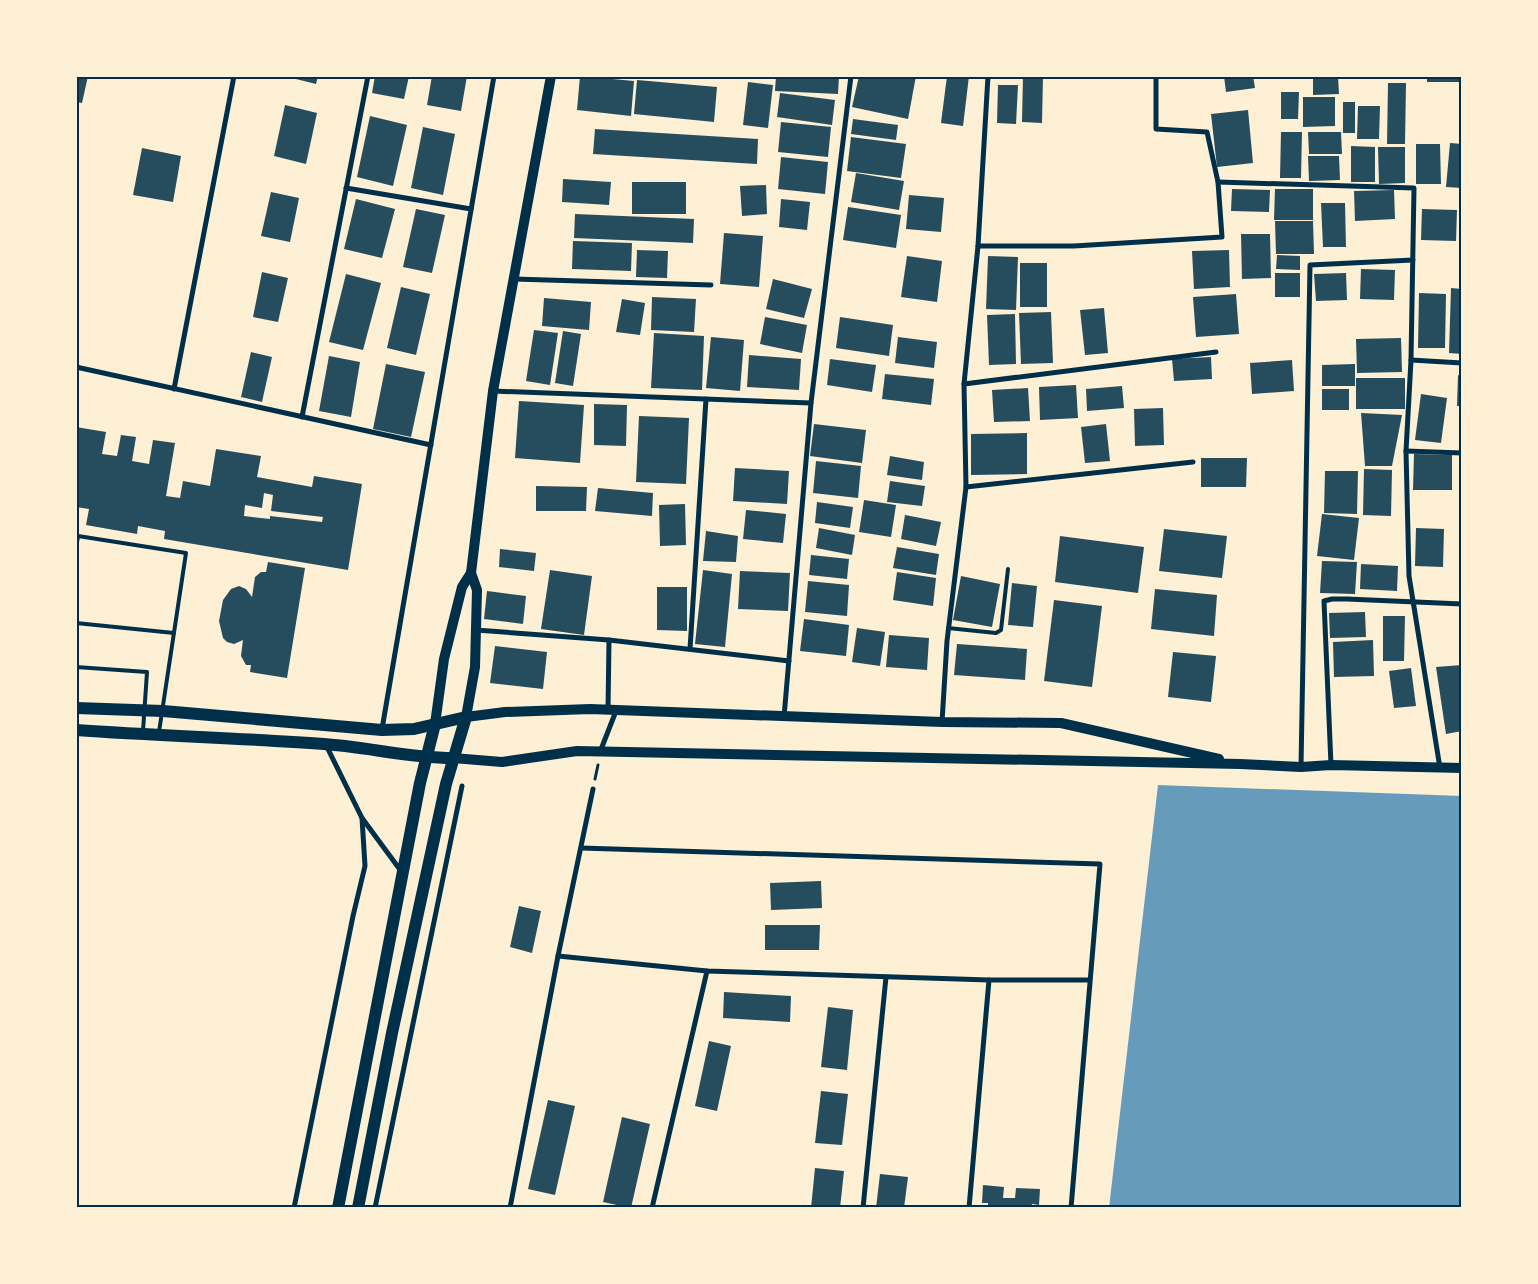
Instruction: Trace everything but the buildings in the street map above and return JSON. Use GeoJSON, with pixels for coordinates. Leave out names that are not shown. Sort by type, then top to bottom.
{"type":"FeatureCollection","features":[{"type":"Feature","properties":{"kind":"main road"},"geometry":{"type":"LineString","coordinates":[[338,1208],[426,758],[435,724],[444,659],[462,587],[471,573],[493,391],[551,76]]}},
{"type":"Feature","properties":{"kind":"main road"},"geometry":{"type":"LineString","coordinates":[[358,1208],[392,1033],[446,784],[466,717],[475,667],[477,590],[471,573]]}},
{"type":"Feature","properties":{"kind":"main road"},"geometry":{"type":"LineString","coordinates":[[76,708],[162,711],[382,730],[414,729],[466,717],[506,712],[590,709],[942,722],[1061,723],[1240,764]]}},
{"type":"Feature","properties":{"kind":"main road"},"geometry":{"type":"LineString","coordinates":[[76,730],[326,744],[426,758],[502,762],[577,751],[1240,764],[1301,767],[1331,765],[1462,768]]}},
{"type":"Feature","properties":{"kind":"street"},"geometry":{"type":"LineString","coordinates":[[174,389],[234,76]]}},
{"type":"Feature","properties":{"kind":"street"},"geometry":{"type":"LineString","coordinates":[[302,417],[368,76]]}},
{"type":"Feature","properties":{"kind":"street"},"geometry":{"type":"LineString","coordinates":[[382,730],[494,76]]}},
{"type":"Feature","properties":{"kind":"street"},"geometry":{"type":"LineString","coordinates":[[784,717],[811,403],[851,76]]}},
{"type":"Feature","properties":{"kind":"street"},"geometry":{"type":"LineString","coordinates":[[942,722],[948,628],[966,486],[964,384],[978,246],[988,76]]}},
{"type":"Feature","properties":{"kind":"street"},"geometry":{"type":"LineString","coordinates":[[978,246],[1074,246],[1222,237],[1218,182],[1207,132],[1156,129],[1156,76]]}},
{"type":"Feature","properties":{"kind":"street"},"geometry":{"type":"LineString","coordinates":[[1218,182],[1414,188],[1411,360],[1406,451],[1409,576],[1440,768]]}},
{"type":"Feature","properties":{"kind":"street"},"geometry":{"type":"LineString","coordinates":[[346,188],[472,209]]}},
{"type":"Feature","properties":{"kind":"street"},"geometry":{"type":"LineString","coordinates":[[1301,767],[1310,265],[1413,260]]}},
{"type":"Feature","properties":{"kind":"street"},"geometry":{"type":"LineString","coordinates":[[514,279],[711,285]]}},
{"type":"Feature","properties":{"kind":"street"},"geometry":{"type":"LineString","coordinates":[[964,384],[1216,352]]}},
{"type":"Feature","properties":{"kind":"street"},"geometry":{"type":"LineString","coordinates":[[1411,360],[1462,363]]}},
{"type":"Feature","properties":{"kind":"street"},"geometry":{"type":"LineString","coordinates":[[76,368],[431,445]]}},
{"type":"Feature","properties":{"kind":"street"},"geometry":{"type":"LineString","coordinates":[[493,391],[811,403]]}},
{"type":"Feature","properties":{"kind":"street"},"geometry":{"type":"LineString","coordinates":[[690,649],[706,399]]}},
{"type":"Feature","properties":{"kind":"street"},"geometry":{"type":"LineString","coordinates":[[1406,451],[1462,453]]}},
{"type":"Feature","properties":{"kind":"street"},"geometry":{"type":"LineString","coordinates":[[966,486],[1193,462]]}},
{"type":"Feature","properties":{"kind":"street"},"geometry":{"type":"LineString","coordinates":[[1331,765],[1324,601],[1332,599],[1462,604]]}},
{"type":"Feature","properties":{"kind":"street"},"geometry":{"type":"LineString","coordinates":[[476,630],[609,640],[789,661]]}},
{"type":"Feature","properties":{"kind":"street"},"geometry":{"type":"LineString","coordinates":[[600,752],[612,710],[609,640]]}},
{"type":"Feature","properties":{"kind":"street"},"geometry":{"type":"LineString","coordinates":[[326,744],[362,818],[403,874]]}},
{"type":"Feature","properties":{"kind":"street"},"geometry":{"type":"LineString","coordinates":[[375,1208],[462,786]]}},
{"type":"Feature","properties":{"kind":"street"},"geometry":{"type":"LineString","coordinates":[[510,1208],[558,956],[594,789]]}},
{"type":"Feature","properties":{"kind":"street"},"geometry":{"type":"LineString","coordinates":[[294,1208],[353,916],[365,866],[362,818]]}},
{"type":"Feature","properties":{"kind":"street"},"geometry":{"type":"LineString","coordinates":[[581,848],[1100,864],[1071,1208]]}},
{"type":"Feature","properties":{"kind":"street"},"geometry":{"type":"LineString","coordinates":[[558,956],[707,971],[988,980],[1089,980]]}},
{"type":"Feature","properties":{"kind":"street"},"geometry":{"type":"LineString","coordinates":[[652,1208],[707,971]]}},
{"type":"Feature","properties":{"kind":"street"},"geometry":{"type":"LineString","coordinates":[[863,1208],[886,977]]}},
{"type":"Feature","properties":{"kind":"street"},"geometry":{"type":"LineString","coordinates":[[969,1208],[988,980]]}},
{"type":"Feature","properties":{"kind":"lane"},"geometry":{"type":"LineString","coordinates":[[76,549],[77,536],[186,552],[159,736]]}},
{"type":"Feature","properties":{"kind":"lane"},"geometry":{"type":"LineString","coordinates":[[948,628],[996,633],[1001,630],[1008,569]]}},
{"type":"Feature","properties":{"kind":"lane"},"geometry":{"type":"LineString","coordinates":[[76,624],[174,633]]}},
{"type":"Feature","properties":{"kind":"lane"},"geometry":{"type":"LineString","coordinates":[[76,667],[147,672],[143,735]]}},
{"type":"Feature","properties":{"kind":"path"},"geometry":{"type":"LineString","coordinates":[[594,789],[600,752]]}},
{"type":"Feature","properties":{"kind":"water"},"geometry":{"type":"Polygon","coordinates":[[[1158,785],[1462,796],[1462,1208],[1109,1208],[1158,785]]]}}]}
